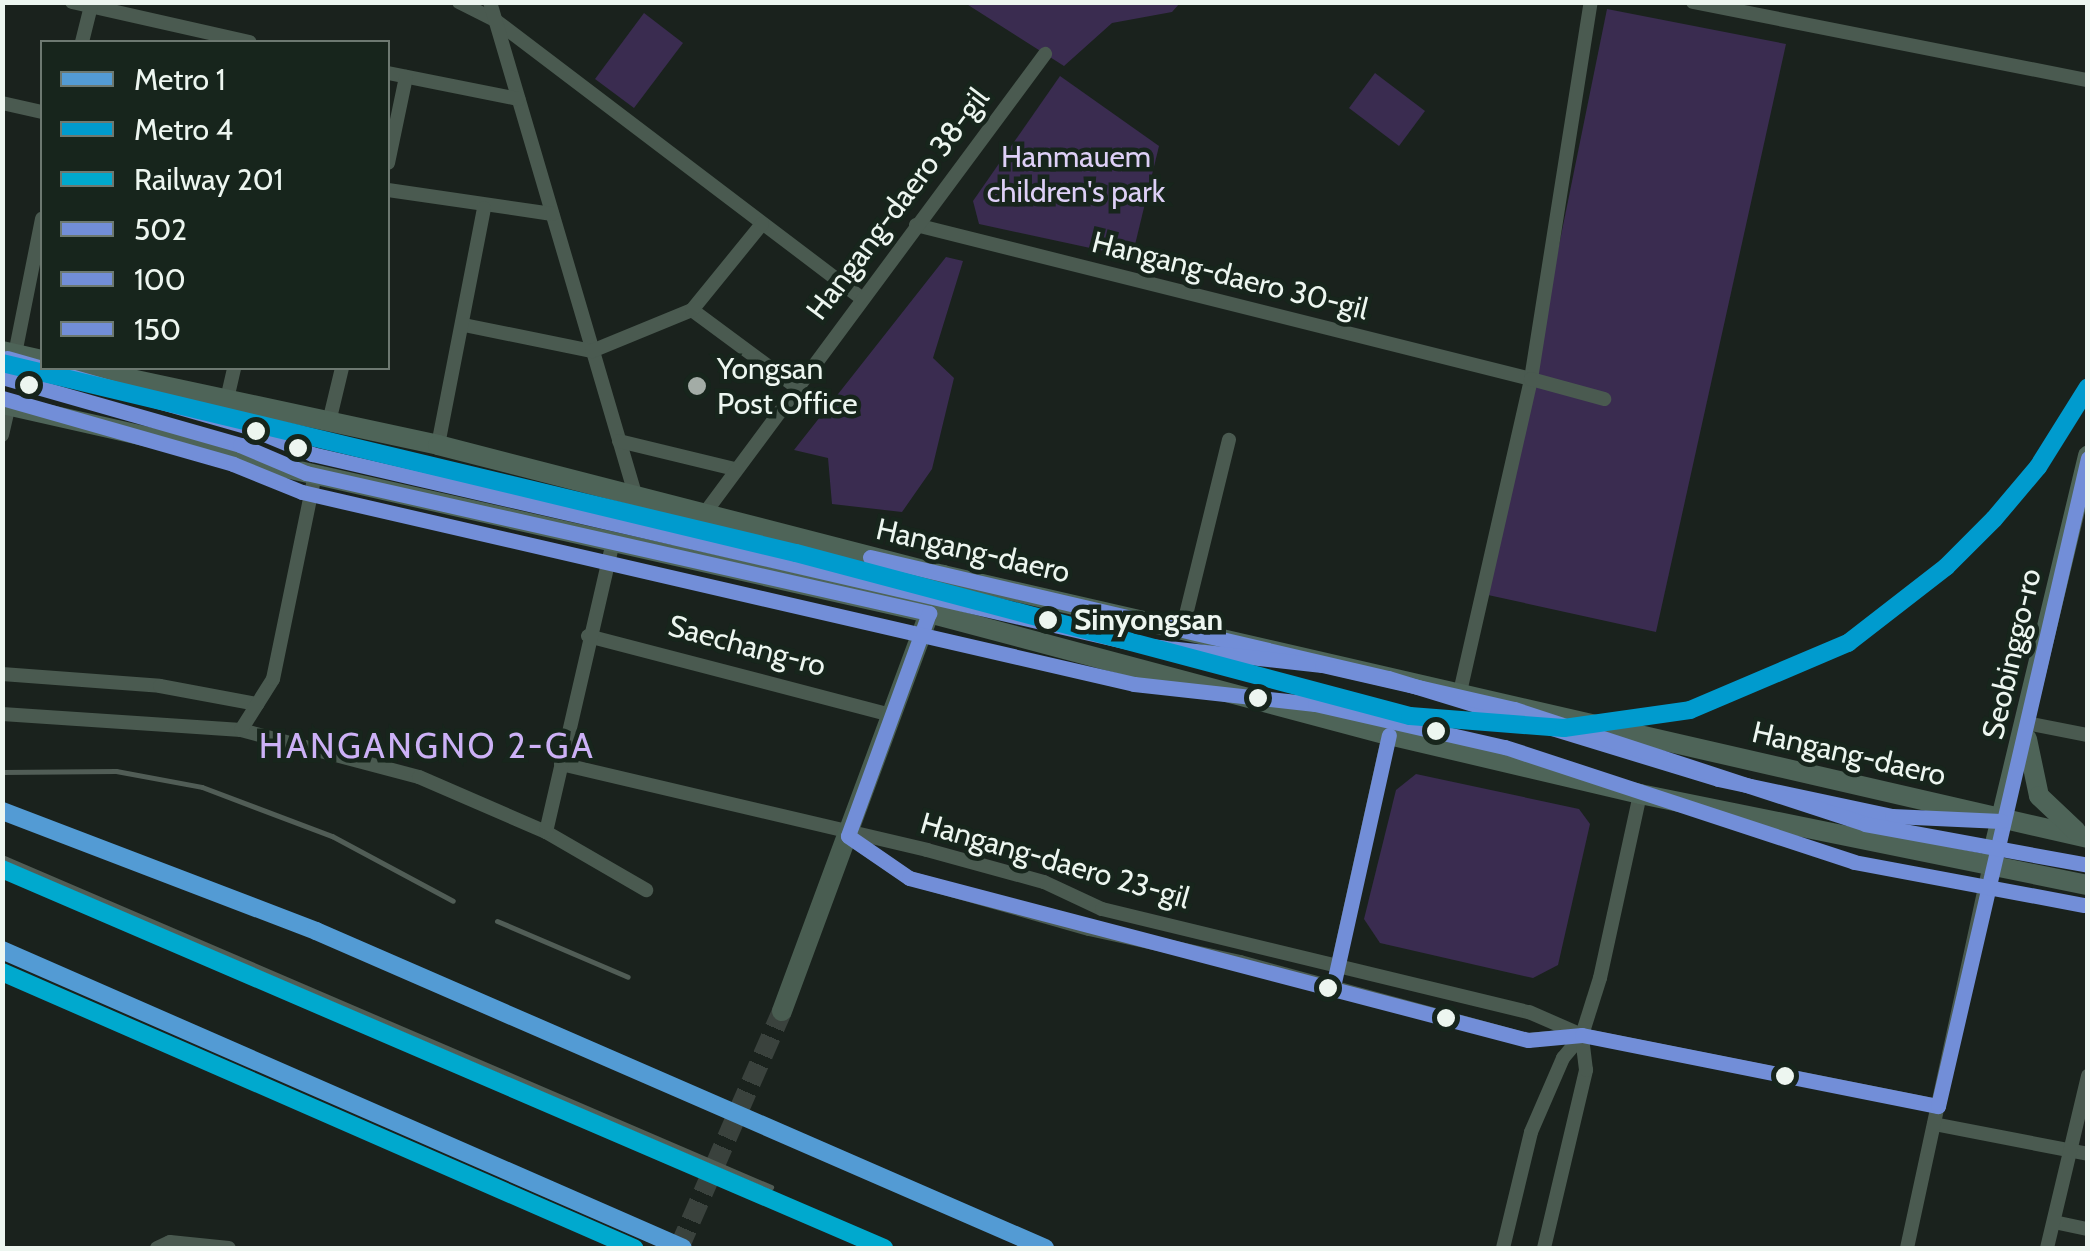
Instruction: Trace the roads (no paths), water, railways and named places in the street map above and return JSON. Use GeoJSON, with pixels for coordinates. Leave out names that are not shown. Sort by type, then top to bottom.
{"type":"FeatureCollection","features":[{"type":"Feature","properties":{"kind":"main road"},"geometry":{"type":"LineString","coordinates":[[9,353],[40,360]]}},
{"type":"Feature","properties":{"kind":"main road","name":"Hangang-daero"},"geometry":{"type":"LineString","coordinates":[[116,371],[438,445],[944,575],[1460,692],[2001,821],[2088,837]]}},
{"type":"Feature","properties":{"kind":"main road"},"geometry":{"type":"LineString","coordinates":[[6,404],[928,613],[1389,736],[1640,794],[1860,843],[2088,885]]}},
{"type":"Feature","properties":{"kind":"main road","name":"Seobinggo-ro"},"geometry":{"type":"LineString","coordinates":[[1990,864],[2026,727],[2088,456]]}},
{"type":"Feature","properties":{"kind":"main road"},"geometry":{"type":"LineString","coordinates":[[782,1011],[944,575]]}},
{"type":"Feature","properties":{"kind":"main road"},"geometry":{"type":"LineString","coordinates":[[2026,727],[2039,796],[2064,824],[2088,837]]}},
{"type":"Feature","properties":{"kind":"street"},"geometry":{"type":"LineString","coordinates":[[72,2],[199,37],[230,40]]}},
{"type":"Feature","properties":{"kind":"street"},"geometry":{"type":"LineString","coordinates":[[459,2],[495,20],[862,298]]}},
{"type":"Feature","properties":{"kind":"street"},"geometry":{"type":"LineString","coordinates":[[490,2],[636,497]]}},
{"type":"Feature","properties":{"kind":"street"},"geometry":{"type":"LineString","coordinates":[[1460,692],[1531,379],[1591,2]]}},
{"type":"Feature","properties":{"kind":"street"},"geometry":{"type":"LineString","coordinates":[[1693,2],[2088,80]]}},
{"type":"Feature","properties":{"kind":"street"},"geometry":{"type":"LineString","coordinates":[[82,40],[91,5]]}},
{"type":"Feature","properties":{"kind":"street","name":"Hangang-daero 38-gil"},"geometry":{"type":"LineString","coordinates":[[672,556],[1046,54]]}},
{"type":"Feature","properties":{"kind":"street"},"geometry":{"type":"LineString","coordinates":[[390,74],[518,99]]}},
{"type":"Feature","properties":{"kind":"street"},"geometry":{"type":"LineString","coordinates":[[390,154],[406,78]]}},
{"type":"Feature","properties":{"kind":"street"},"geometry":{"type":"LineString","coordinates":[[2,103],[40,112]]}},
{"type":"Feature","properties":{"kind":"street"},"geometry":{"type":"LineString","coordinates":[[390,190],[484,208],[552,214]]}},
{"type":"Feature","properties":{"kind":"street"},"geometry":{"type":"LineString","coordinates":[[438,445],[484,208]]}},
{"type":"Feature","properties":{"kind":"street"},"geometry":{"type":"LineString","coordinates":[[464,325],[592,350],[692,310],[762,224]]}},
{"type":"Feature","properties":{"kind":"street","name":"Hangang-daero 30-gil"},"geometry":{"type":"LineString","coordinates":[[916,225],[1604,399]]}},
{"type":"Feature","properties":{"kind":"street"},"geometry":{"type":"LineString","coordinates":[[9,353],[40,226]]}},
{"type":"Feature","properties":{"kind":"street"},"geometry":{"type":"LineString","coordinates":[[692,310],[796,387]]}},
{"type":"Feature","properties":{"kind":"street"},"geometry":{"type":"LineString","coordinates":[[227,399],[234,370]]}},
{"type":"Feature","properties":{"kind":"street"},"geometry":{"type":"LineString","coordinates":[[330,422],[342,370]]}},
{"type":"Feature","properties":{"kind":"street"},"geometry":{"type":"LineString","coordinates":[[2,435],[6,404]]}},
{"type":"Feature","properties":{"kind":"street"},"geometry":{"type":"LineString","coordinates":[[1182,631],[1228,440]]}},
{"type":"Feature","properties":{"kind":"street"},"geometry":{"type":"LineString","coordinates":[[619,442],[735,469]]}},
{"type":"Feature","properties":{"kind":"street"},"geometry":{"type":"LineString","coordinates":[[242,730],[273,680],[316,474]]}},
{"type":"Feature","properties":{"kind":"street"},"geometry":{"type":"LineString","coordinates":[[546,832],[588,636],[613,542]]}},
{"type":"Feature","properties":{"kind":"street","name":"Saechang-ro"},"geometry":{"type":"LineString","coordinates":[[588,636],[892,715]]}},
{"type":"Feature","properties":{"kind":"street"},"geometry":{"type":"LineString","coordinates":[[2,674],[160,686],[258,704]]}},
{"type":"Feature","properties":{"kind":"street"},"geometry":{"type":"LineString","coordinates":[[2,714],[242,730],[419,776],[546,832],[646,890]]}},
{"type":"Feature","properties":{"kind":"street"},"geometry":{"type":"LineString","coordinates":[[2026,727],[2088,735]]}},
{"type":"Feature","properties":{"kind":"street"},"geometry":{"type":"LineString","coordinates":[[1333,987],[1389,736]]}},
{"type":"Feature","properties":{"kind":"street"},"geometry":{"type":"LineString","coordinates":[[561,764],[848,836]]}},
{"type":"Feature","properties":{"kind":"street"},"geometry":{"type":"LineString","coordinates":[[1544,1248],[1586,1070],[1582,1035],[1640,794]]}},
{"type":"Feature","properties":{"kind":"street","name":"Hangang-daero 23-gil"},"geometry":{"type":"LineString","coordinates":[[848,836],[927,850],[1044,882],[1102,909],[1534,1013],[1582,1035],[1938,1106]]}},
{"type":"Feature","properties":{"kind":"street","name":"Hangang-daero 23-gil"},"geometry":{"type":"LineString","coordinates":[[848,836],[909,878],[1528,1040],[1582,1035]]}},
{"type":"Feature","properties":{"kind":"street"},"geometry":{"type":"LineString","coordinates":[[1907,1248],[1990,864]]}},
{"type":"Feature","properties":{"kind":"street"},"geometry":{"type":"LineString","coordinates":[[1503,1248],[1531,1132],[1563,1058],[1582,1035]]}},
{"type":"Feature","properties":{"kind":"street"},"geometry":{"type":"LineString","coordinates":[[2047,1248],[2080,1152],[2087,1078]]}},
{"type":"Feature","properties":{"kind":"street"},"geometry":{"type":"LineString","coordinates":[[1934,1124],[2080,1152]]}},
{"type":"Feature","properties":{"kind":"street"},"geometry":{"type":"LineString","coordinates":[[2054,1222],[2088,1229]]}},
{"type":"Feature","properties":{"kind":"street"},"geometry":{"type":"LineString","coordinates":[[158,1248],[170,1242],[229,1248]]}},
{"type":"Feature","properties":{"kind":"tunnel"},"geometry":{"type":"LineString","coordinates":[[679,1248],[782,1011]]}},
{"type":"Feature","properties":{"kind":"railway"},"geometry":{"type":"LineString","coordinates":[[2,772],[116,771],[202,787],[332,836],[453,901]]}},
{"type":"Feature","properties":{"kind":"railway"},"geometry":{"type":"LineString","coordinates":[[2,857],[771,1187]]}},
{"type":"Feature","properties":{"kind":"railway"},"geometry":{"type":"LineString","coordinates":[[497,921],[628,977]]}},
{"type":"Feature","properties":{"kind":"metro line","name":"4"},"geometry":{"type":"LineString","coordinates":[[2,363],[796,553],[1410,716],[1564,728],[1690,710],[1848,643],[1946,567],[1994,519],[2038,467],[2088,387]]}},
{"type":"Feature","properties":{"kind":"metro line","name":"1"},"geometry":{"type":"LineString","coordinates":[[2,811],[316,931],[1045,1248]]}},
{"type":"Feature","properties":{"kind":"metro line","name":"1"},"geometry":{"type":"LineString","coordinates":[[2,950],[683,1248]]}},
{"type":"Feature","properties":{"kind":"rail line","name":"201"},"geometry":{"type":"LineString","coordinates":[[2,869],[884,1248]]}},
{"type":"Feature","properties":{"kind":"rail line","name":"201"},"geometry":{"type":"LineString","coordinates":[[2,972],[634,1248]]}},
{"type":"Feature","properties":{"kind":"place","name":"Yongsan Post Office"},"geometry":{"type":"Point","coordinates":[697,386]}},
{"type":"Feature","properties":{"kind":"place","name":"Sinyongsan"},"geometry":{"type":"Point","coordinates":[1048,620]}},
{"type":"Feature","properties":{"kind":"district","name":"HANGANGNO 2-GA"},"geometry":{"type":"Point","coordinates":[427,746]}},
{"type":"Feature","properties":{"kind":"park label","name":"Hanmauem children's park"},"geometry":{"type":"Point","coordinates":[1076,174]}}]}
